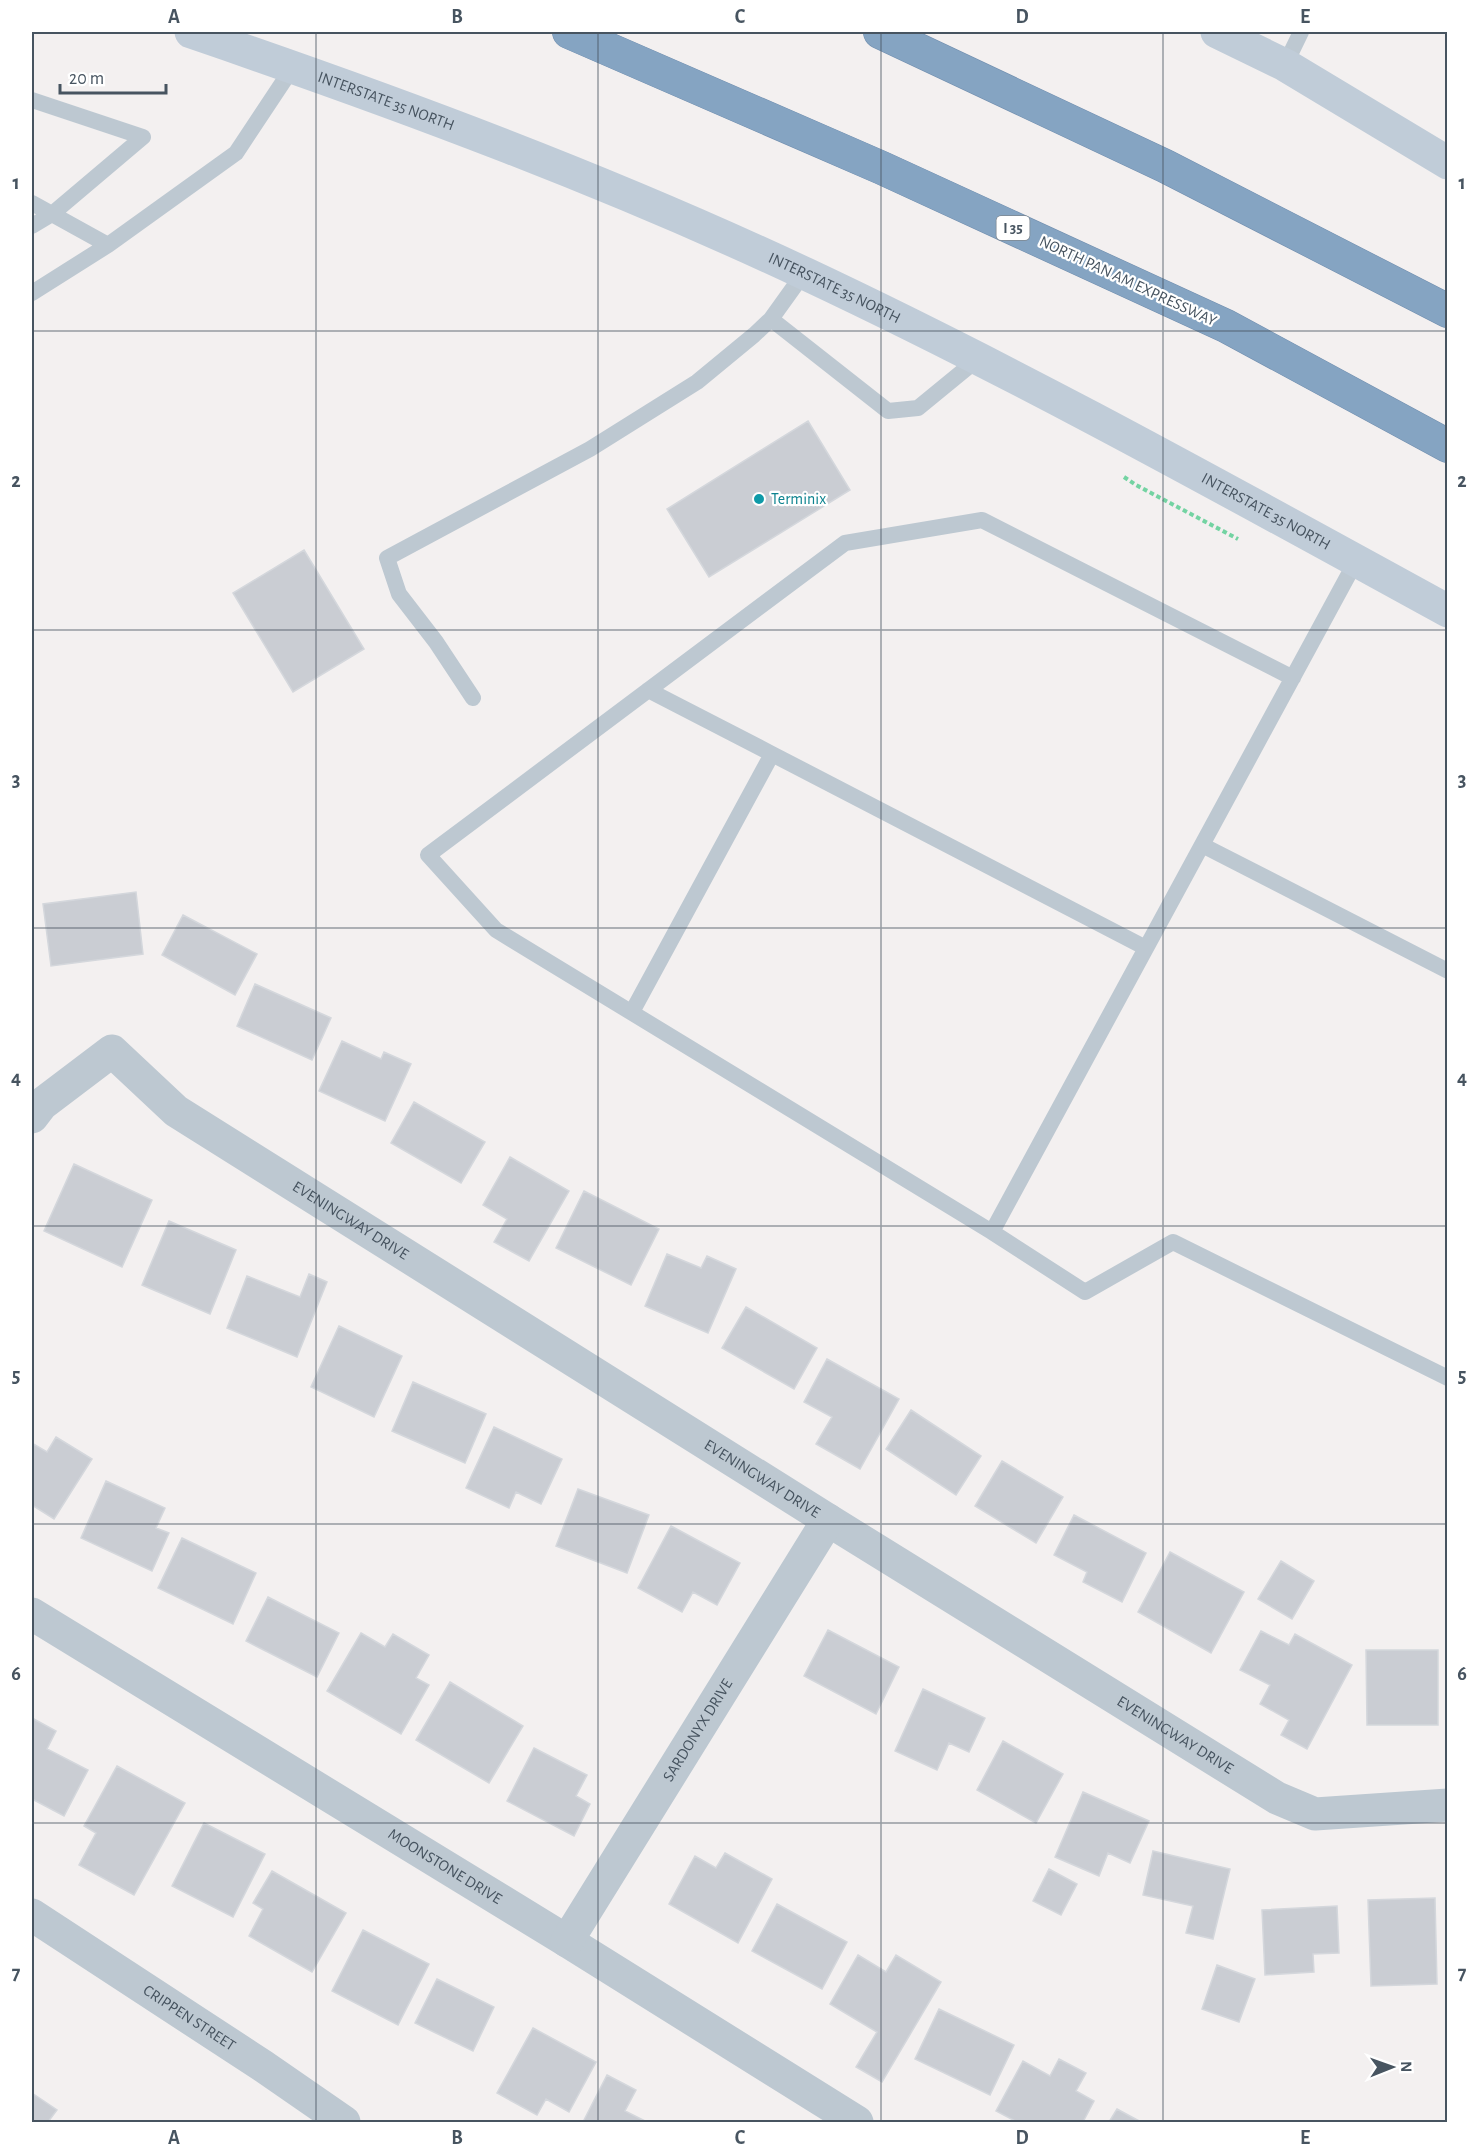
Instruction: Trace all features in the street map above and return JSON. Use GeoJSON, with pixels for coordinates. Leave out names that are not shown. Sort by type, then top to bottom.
{"type":"FeatureCollection","features":[{"type":"Feature","properties":{"kind":"highway","name":"NORTH PAN AM EXPRESSWAY"},"geometry":{"type":"LineString","coordinates":[[569,32],[882,168],[1226,326],[1448,446]]}},
{"type":"Feature","properties":{"kind":"highway"},"geometry":{"type":"LineString","coordinates":[[880,32],[1165,166],[1448,311]]}},
{"type":"Feature","properties":{"kind":"main road","name":"INTERSTATE 35 NORTH"},"geometry":{"type":"LineString","coordinates":[[191,32],[407,107],[610,188],[804,273],[979,358],[1448,611]]}},
{"type":"Feature","properties":{"kind":"main road"},"geometry":{"type":"LineString","coordinates":[[1217,32],[1285,65],[1445,156]]}},
{"type":"Feature","properties":{"kind":"street","name":"EVENINGWAY DRIVE"},"geometry":{"type":"LineString","coordinates":[[32,1117],[42,1104],[112,1051],[176,1111],[828,1520],[1277,1798],[1315,1814],[1448,1805]]}},
{"type":"Feature","properties":{"kind":"street","name":"SARDONYX DRIVE"},"geometry":{"type":"LineString","coordinates":[[567,1941],[828,1520]]}},
{"type":"Feature","properties":{"kind":"street","name":"MOONSTONE DRIVE"},"geometry":{"type":"LineString","coordinates":[[32,1614],[567,1941],[857,2122]]}},
{"type":"Feature","properties":{"kind":"street","name":"CRIPPEN STREET"},"geometry":{"type":"LineString","coordinates":[[32,1915],[263,2066],[344,2122]]}},
{"type":"Feature","properties":{"kind":"lane"},"geometry":{"type":"LineString","coordinates":[[1285,65],[1301,32]]}},
{"type":"Feature","properties":{"kind":"lane"},"geometry":{"type":"LineString","coordinates":[[32,293],[108,245],[236,153],[293,67]]}},
{"type":"Feature","properties":{"kind":"lane"},"geometry":{"type":"LineString","coordinates":[[32,100],[143,137],[52,214],[32,226]]}},
{"type":"Feature","properties":{"kind":"lane"},"geometry":{"type":"LineString","coordinates":[[32,202],[108,245]]}},
{"type":"Feature","properties":{"kind":"lane"},"geometry":{"type":"LineString","coordinates":[[473,698],[436,642],[399,594],[387,558],[590,449],[697,382],[771,319],[804,273]]}},
{"type":"Feature","properties":{"kind":"lane"},"geometry":{"type":"LineString","coordinates":[[771,319],[888,411],[918,408],[979,358]]}},
{"type":"Feature","properties":{"kind":"lane"},"geometry":{"type":"LineString","coordinates":[[1293,678],[982,520],[845,543],[428,855],[496,930],[992,1232],[1086,1292],[1173,1242],[1448,1378]]}},
{"type":"Feature","properties":{"kind":"lane"},"geometry":{"type":"LineString","coordinates":[[992,1232],[1356,561]]}},
{"type":"Feature","properties":{"kind":"lane"},"geometry":{"type":"LineString","coordinates":[[648,690],[1146,948]]}},
{"type":"Feature","properties":{"kind":"lane"},"geometry":{"type":"LineString","coordinates":[[632,1012],[772,754]]}},
{"type":"Feature","properties":{"kind":"lane"},"geometry":{"type":"LineString","coordinates":[[1202,845],[1448,971]]}},
{"type":"Feature","properties":{"kind":"building","name":"Terminix"},"geometry":{"type":"Polygon","coordinates":[[[808,421],[850,490],[709,577],[667,509],[808,421]]]}},
{"type":"Feature","properties":{"kind":"building"},"geometry":{"type":"Polygon","coordinates":[[[304,550],[364,649],[293,692],[233,593],[304,550]]]}},
{"type":"Feature","properties":{"kind":"building"},"geometry":{"type":"Polygon","coordinates":[[[136,892],[143,954],[51,966],[43,904],[136,892]]]}},
{"type":"Feature","properties":{"kind":"building"},"geometry":{"type":"Polygon","coordinates":[[[183,915],[257,954],[235,995],[162,955],[183,915]]]}},
{"type":"Feature","properties":{"kind":"building"},"geometry":{"type":"Polygon","coordinates":[[[255,984],[331,1018],[312,1060],[237,1026],[255,984]]]}},
{"type":"Feature","properties":{"kind":"building"},"geometry":{"type":"Polygon","coordinates":[[[342,1041],[381,1059],[384,1052],[411,1064],[385,1121],[319,1091],[342,1041]]]}},
{"type":"Feature","properties":{"kind":"building"},"geometry":{"type":"Polygon","coordinates":[[[414,1102],[485,1142],[461,1183],[391,1143],[414,1102]]]}},
{"type":"Feature","properties":{"kind":"building"},"geometry":{"type":"Polygon","coordinates":[[[510,1157],[569,1191],[529,1261],[494,1242],[507,1219],[483,1205],[510,1157]]]}},
{"type":"Feature","properties":{"kind":"building"},"geometry":{"type":"Polygon","coordinates":[[[74,1164],[152,1200],[122,1267],[44,1231],[74,1164]]]}},
{"type":"Feature","properties":{"kind":"building"},"geometry":{"type":"Polygon","coordinates":[[[584,1191],[659,1229],[631,1285],[556,1248],[584,1191]]]}},
{"type":"Feature","properties":{"kind":"building"},"geometry":{"type":"Polygon","coordinates":[[[169,1221],[236,1250],[210,1314],[142,1285],[169,1221]]]}},
{"type":"Feature","properties":{"kind":"building"},"geometry":{"type":"Polygon","coordinates":[[[667,1254],[701,1268],[707,1256],[736,1269],[708,1333],[645,1306],[667,1254]]]}},
{"type":"Feature","properties":{"kind":"building"},"geometry":{"type":"Polygon","coordinates":[[[309,1274],[327,1282],[297,1357],[227,1328],[247,1276],[300,1297],[309,1274]]]}},
{"type":"Feature","properties":{"kind":"building"},"geometry":{"type":"Polygon","coordinates":[[[746,1307],[817,1348],[794,1389],[722,1348],[746,1307]]]}},
{"type":"Feature","properties":{"kind":"building"},"geometry":{"type":"Polygon","coordinates":[[[339,1326],[402,1356],[374,1417],[311,1387],[339,1326]]]}},
{"type":"Feature","properties":{"kind":"building"},"geometry":{"type":"Polygon","coordinates":[[[827,1359],[899,1399],[860,1469],[816,1444],[832,1417],[804,1402],[827,1359]]]}},
{"type":"Feature","properties":{"kind":"building"},"geometry":{"type":"Polygon","coordinates":[[[413,1382],[486,1414],[465,1463],[392,1431],[413,1382]]]}},
{"type":"Feature","properties":{"kind":"building"},"geometry":{"type":"Polygon","coordinates":[[[911,1410],[981,1456],[956,1495],[886,1449],[911,1410]]]}},
{"type":"Feature","properties":{"kind":"building"},"geometry":{"type":"Polygon","coordinates":[[[494,1427],[562,1459],[541,1504],[516,1492],[509,1508],[466,1488],[494,1427]]]}},
{"type":"Feature","properties":{"kind":"building"},"geometry":{"type":"Polygon","coordinates":[[[56,1437],[92,1459],[54,1519],[32,1505],[32,1443],[47,1452],[56,1437]]]}},
{"type":"Feature","properties":{"kind":"building"},"geometry":{"type":"Polygon","coordinates":[[[1002,1461],[1063,1497],[1036,1543],[975,1506],[1002,1461]]]}},
{"type":"Feature","properties":{"kind":"building"},"geometry":{"type":"Polygon","coordinates":[[[106,1481],[165,1508],[156,1528],[169,1533],[152,1571],[81,1538],[106,1481]]]}},
{"type":"Feature","properties":{"kind":"building"},"geometry":{"type":"Polygon","coordinates":[[[578,1489],[649,1515],[627,1573],[556,1546],[578,1489]]]}},
{"type":"Feature","properties":{"kind":"building"},"geometry":{"type":"Polygon","coordinates":[[[1074,1515],[1146,1553],[1122,1602],[1083,1582],[1087,1572],[1054,1555],[1074,1515]]]}},
{"type":"Feature","properties":{"kind":"building"},"geometry":{"type":"Polygon","coordinates":[[[671,1526],[740,1563],[717,1605],[693,1592],[682,1612],[638,1588],[671,1526]]]}},
{"type":"Feature","properties":{"kind":"building"},"geometry":{"type":"Polygon","coordinates":[[[182,1538],[256,1573],[233,1624],[158,1588],[182,1538]]]}},
{"type":"Feature","properties":{"kind":"building"},"geometry":{"type":"Polygon","coordinates":[[[1170,1552],[1244,1592],[1211,1653],[1138,1612],[1170,1552]]]}},
{"type":"Feature","properties":{"kind":"building"},"geometry":{"type":"Polygon","coordinates":[[[1281,1561],[1314,1581],[1292,1619],[1258,1599],[1281,1561]]]}},
{"type":"Feature","properties":{"kind":"building"},"geometry":{"type":"Polygon","coordinates":[[[268,1597],[339,1633],[317,1677],[246,1641],[268,1597]]]}},
{"type":"Feature","properties":{"kind":"building"},"geometry":{"type":"Polygon","coordinates":[[[828,1630],[899,1667],[876,1714],[804,1676],[828,1630]]]}},
{"type":"Feature","properties":{"kind":"building"},"geometry":{"type":"Polygon","coordinates":[[[1261,1631],[1289,1645],[1295,1634],[1352,1665],[1307,1749],[1281,1735],[1289,1720],[1260,1704],[1270,1685],[1240,1670],[1261,1631]]]}},
{"type":"Feature","properties":{"kind":"building"},"geometry":{"type":"Polygon","coordinates":[[[361,1633],[385,1647],[393,1634],[429,1655],[416,1678],[429,1685],[401,1734],[327,1691],[361,1633]]]}},
{"type":"Feature","properties":{"kind":"building"},"geometry":{"type":"Polygon","coordinates":[[[1366,1650],[1438,1650],[1438,1725],[1367,1725],[1366,1650]]]}},
{"type":"Feature","properties":{"kind":"building"},"geometry":{"type":"Polygon","coordinates":[[[450,1682],[523,1726],[489,1783],[416,1740],[450,1682]]]}},
{"type":"Feature","properties":{"kind":"building"},"geometry":{"type":"Polygon","coordinates":[[[923,1689],[985,1718],[969,1752],[949,1743],[937,1770],[895,1751],[923,1689]]]}},
{"type":"Feature","properties":{"kind":"building"},"geometry":{"type":"Polygon","coordinates":[[[32,1718],[56,1731],[47,1749],[88,1770],[64,1816],[32,1799],[32,1718]]]}},
{"type":"Feature","properties":{"kind":"building"},"geometry":{"type":"Polygon","coordinates":[[[1003,1741],[1063,1774],[1036,1823],[977,1790],[1003,1741]]]}},
{"type":"Feature","properties":{"kind":"building"},"geometry":{"type":"Polygon","coordinates":[[[534,1748],[587,1775],[576,1796],[590,1804],[574,1836],[507,1801],[534,1748]]]}},
{"type":"Feature","properties":{"kind":"building"},"geometry":{"type":"Polygon","coordinates":[[[117,1766],[185,1803],[134,1895],[79,1865],[96,1833],[84,1826],[117,1766]]]}},
{"type":"Feature","properties":{"kind":"building"},"geometry":{"type":"Polygon","coordinates":[[[1083,1792],[1149,1821],[1130,1863],[1108,1853],[1099,1876],[1055,1857],[1083,1792]]]}},
{"type":"Feature","properties":{"kind":"building"},"geometry":{"type":"Polygon","coordinates":[[[204,1823],[265,1854],[233,1917],[172,1886],[204,1823]]]}},
{"type":"Feature","properties":{"kind":"building"},"geometry":{"type":"Polygon","coordinates":[[[1153,1851],[1230,1869],[1213,1939],[1186,1933],[1193,1906],[1143,1895],[1153,1851]]]}},
{"type":"Feature","properties":{"kind":"building"},"geometry":{"type":"Polygon","coordinates":[[[725,1853],[772,1879],[738,1943],[669,1904],[695,1856],[716,1868],[725,1853]]]}},
{"type":"Feature","properties":{"kind":"building"},"geometry":{"type":"Polygon","coordinates":[[[1049,1869],[1077,1884],[1061,1915],[1033,1901],[1049,1869]]]}},
{"type":"Feature","properties":{"kind":"building"},"geometry":{"type":"Polygon","coordinates":[[[272,1871],[346,1913],[312,1972],[249,1936],[263,1909],[253,1903],[272,1871]]]}},
{"type":"Feature","properties":{"kind":"building"},"geometry":{"type":"Polygon","coordinates":[[[1435,1898],[1437,1984],[1371,1986],[1368,1900],[1435,1898]]]}},
{"type":"Feature","properties":{"kind":"building"},"geometry":{"type":"Polygon","coordinates":[[[777,1904],[847,1942],[822,1989],[752,1951],[777,1904]]]}},
{"type":"Feature","properties":{"kind":"building"},"geometry":{"type":"Polygon","coordinates":[[[1337,1906],[1339,1953],[1313,1954],[1314,1972],[1265,1975],[1262,1910],[1337,1906]]]}},
{"type":"Feature","properties":{"kind":"building"},"geometry":{"type":"Polygon","coordinates":[[[363,1930],[429,1964],[398,2025],[332,1991],[363,1930]]]}},
{"type":"Feature","properties":{"kind":"building"},"geometry":{"type":"Polygon","coordinates":[[[858,1955],[886,1972],[896,1955],[941,1982],[882,2082],[856,2067],[877,2032],[830,2004],[858,1955]]]}},
{"type":"Feature","properties":{"kind":"building"},"geometry":{"type":"Polygon","coordinates":[[[1217,1965],[1255,1979],[1239,2022],[1202,2009],[1217,1965]]]}},
{"type":"Feature","properties":{"kind":"building"},"geometry":{"type":"Polygon","coordinates":[[[437,1979],[494,2007],[473,2051],[415,2023],[437,1979]]]}},
{"type":"Feature","properties":{"kind":"building"},"geometry":{"type":"Polygon","coordinates":[[[939,2009],[1014,2045],[990,2095],[915,2059],[939,2009]]]}},
{"type":"Feature","properties":{"kind":"building"},"geometry":{"type":"Polygon","coordinates":[[[533,2028],[596,2062],[569,2112],[546,2099],[537,2115],[497,2093],[533,2028]]]}},
{"type":"Feature","properties":{"kind":"building"},"geometry":{"type":"Polygon","coordinates":[[[1059,2059],[1086,2073],[1076,2091],[1094,2101],[1083,2122],[1017,2122],[996,2111],[1023,2061],[1050,2076],[1059,2059]]]}},
{"type":"Feature","properties":{"kind":"building"},"geometry":{"type":"Polygon","coordinates":[[[607,2075],[636,2090],[625,2111],[647,2122],[583,2122],[607,2075]]]}},
{"type":"Feature","properties":{"kind":"building"},"geometry":{"type":"Polygon","coordinates":[[[32,2093],[57,2110],[48,2122],[32,2122],[32,2093]]]}},
{"type":"Feature","properties":{"kind":"building"},"geometry":{"type":"Polygon","coordinates":[[[1117,2109],[1141,2122],[1109,2122],[1117,2109]]]}},
{"type":"Feature","properties":{"kind":"place","name":"Terminix"},"geometry":{"type":"Point","coordinates":[759,499]}}]}
